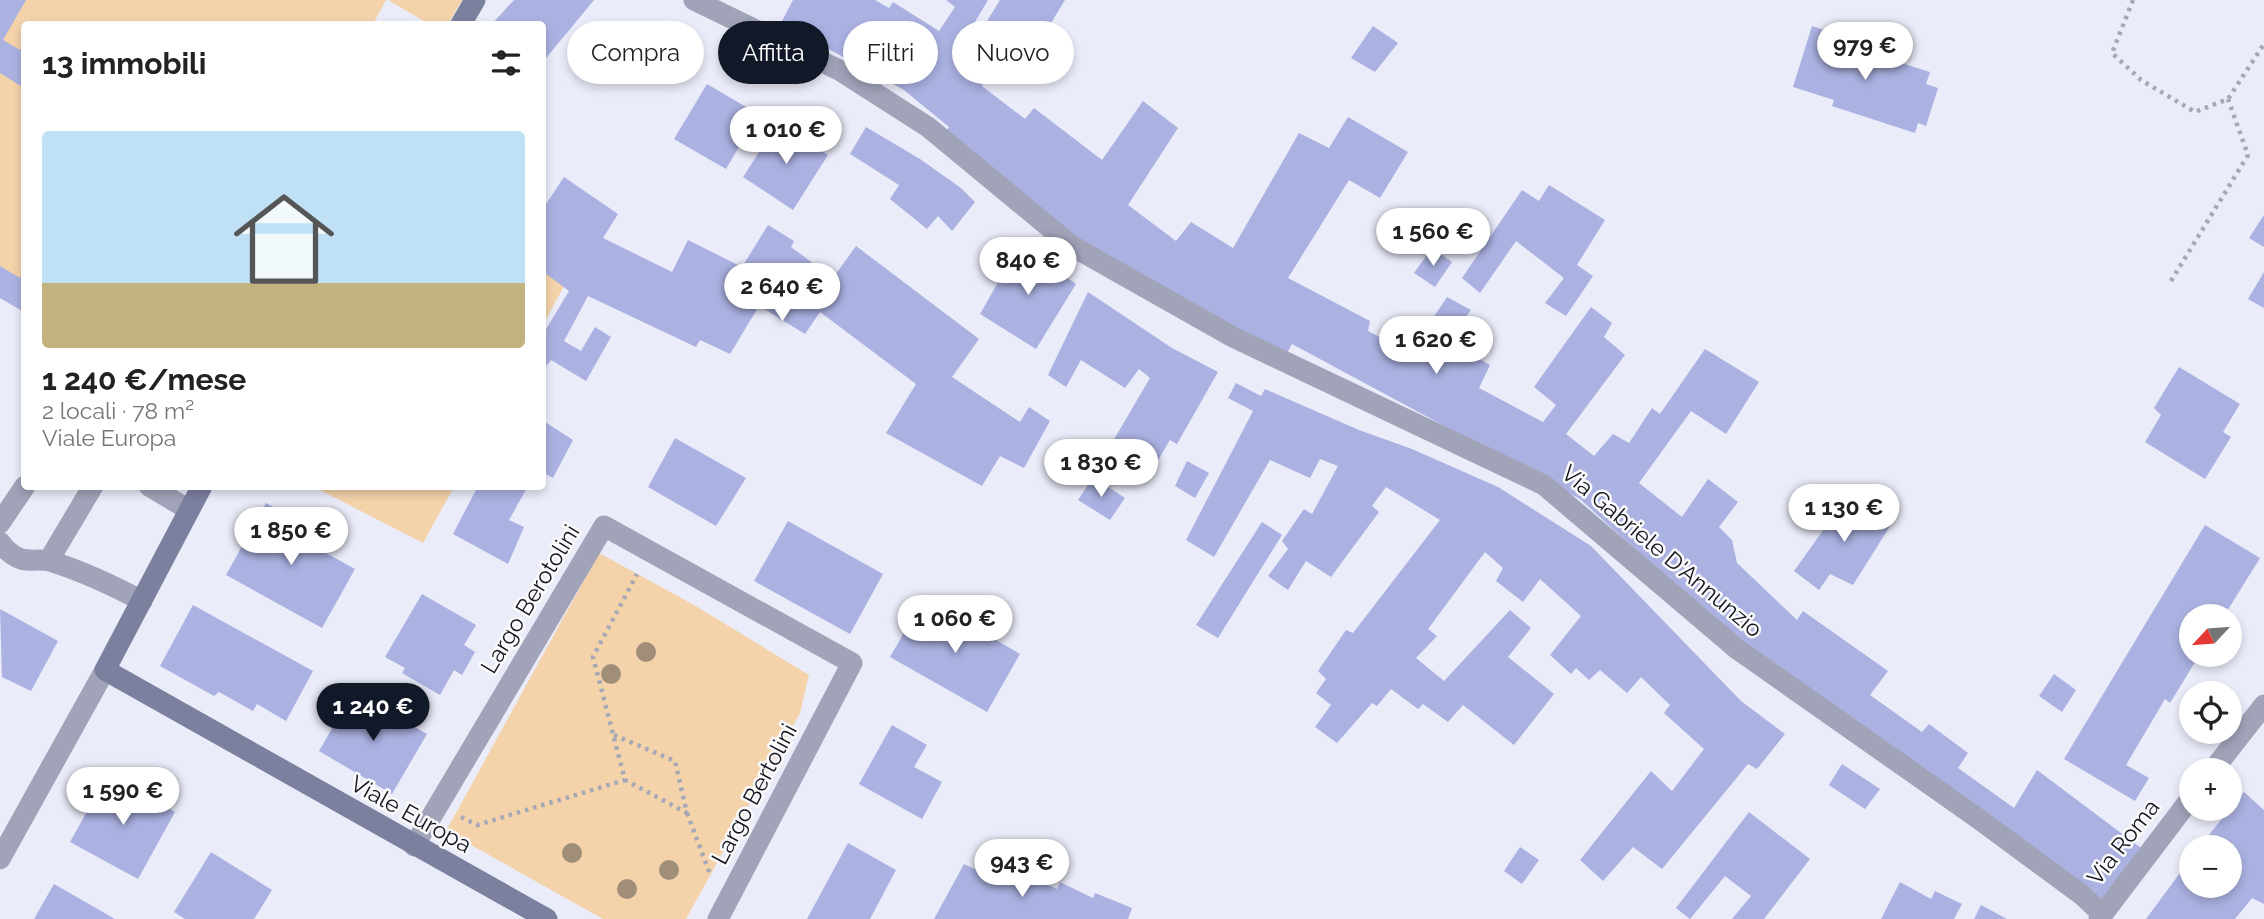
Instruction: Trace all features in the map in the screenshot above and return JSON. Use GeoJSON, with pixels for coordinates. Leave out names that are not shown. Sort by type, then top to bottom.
{"type":"FeatureCollection","features":[{"type":"Feature","properties":{"kind":"main road"},"geometry":{"type":"LineString","coordinates":[[463,21],[475,0]]}},
{"type":"Feature","properties":{"kind":"main road"},"geometry":{"type":"LineString","coordinates":[[104,670],[200,490]]}},
{"type":"Feature","properties":{"kind":"main road","name":"Viale Europa"},"geometry":{"type":"LineString","coordinates":[[104,670],[547,919]]}},
{"type":"Feature","properties":{"kind":"street","name":"Via Gabriele D'Annunzio"},"geometry":{"type":"LineString","coordinates":[[694,0],[839,70],[928,127],[1072,246],[1233,337],[1544,485],[1737,649],[2082,895],[2100,916]]}},
{"type":"Feature","properties":{"kind":"street"},"geometry":{"type":"LineString","coordinates":[[0,523],[22,490]]}},
{"type":"Feature","properties":{"kind":"street"},"geometry":{"type":"LineString","coordinates":[[49,560],[91,490]]}},
{"type":"Feature","properties":{"kind":"street"},"geometry":{"type":"LineString","coordinates":[[156,490],[189,510]]}},
{"type":"Feature","properties":{"kind":"street","name":"Largo Berotolini"},"geometry":{"type":"LineString","coordinates":[[414,846],[604,526],[852,663],[826,713]]}},
{"type":"Feature","properties":{"kind":"street"},"geometry":{"type":"LineString","coordinates":[[0,542],[3,548],[19,558],[35,562],[49,560],[109,583],[142,601]]}},
{"type":"Feature","properties":{"kind":"street"},"geometry":{"type":"LineString","coordinates":[[0,859],[104,670]]}},
{"type":"Feature","properties":{"kind":"street"},"geometry":{"type":"LineString","coordinates":[[2222,758],[2264,705]]}},
{"type":"Feature","properties":{"kind":"street","name":"Largo Bertolini"},"geometry":{"type":"LineString","coordinates":[[723,909],[826,713]]}},
{"type":"Feature","properties":{"kind":"street","name":"Via Roma"},"geometry":{"type":"LineString","coordinates":[[2100,916],[2179,814]]}},
{"type":"Feature","properties":{"kind":"path"},"geometry":{"type":"LineString","coordinates":[[2133,0],[2112,53],[2141,80],[2194,112],[2228,99],[2264,44]]}},
{"type":"Feature","properties":{"kind":"path"},"geometry":{"type":"LineString","coordinates":[[2171,281],[2248,155],[2228,99]]}},
{"type":"Feature","properties":{"kind":"path"},"geometry":{"type":"LineString","coordinates":[[625,780],[593,657],[650,551]]}},
{"type":"Feature","properties":{"kind":"path"},"geometry":{"type":"LineString","coordinates":[[613,735],[675,761],[687,813],[723,909]]}},
{"type":"Feature","properties":{"kind":"path"},"geometry":{"type":"LineString","coordinates":[[438,806],[477,825],[625,780],[687,813]]}},
{"type":"Feature","properties":{"kind":"shaded area"},"geometry":{"type":"Polygon","coordinates":[[[0,0],[386,0],[375,21],[21,21],[21,310],[0,298],[0,0]]]}},
{"type":"Feature","properties":{"kind":"shaded area"},"geometry":{"type":"Polygon","coordinates":[[[388,0],[462,0],[450,21],[424,21],[388,0]]]}},
{"type":"Feature","properties":{"kind":"shaded area"},"geometry":{"type":"Polygon","coordinates":[[[546,260],[570,275],[546,319],[546,260]]]}},
{"type":"Feature","properties":{"kind":"shaded area"},"geometry":{"type":"Polygon","coordinates":[[[320,490],[452,490],[423,543],[320,490]]]}},
{"type":"Feature","properties":{"kind":"shaded area"},"geometry":{"type":"Polygon","coordinates":[[[599,553],[694,605],[809,675],[800,713],[686,919],[603,919],[446,831],[599,553]]]}},
{"type":"Feature","properties":{"kind":"building"},"geometry":{"type":"Polygon","coordinates":[[[0,0],[26,0],[3,40],[21,48],[21,86],[0,73],[0,0]]]}},
{"type":"Feature","properties":{"kind":"building"},"geometry":{"type":"Polygon","coordinates":[[[514,0],[594,0],[577,21],[567,21],[567,33],[546,58],[546,21],[495,21],[514,0]]]}},
{"type":"Feature","properties":{"kind":"building"},"geometry":{"type":"Polygon","coordinates":[[[793,0],[875,0],[889,8],[893,2],[923,21],[843,21],[843,57],[829,49],[829,21],[782,21],[793,0]]]}},
{"type":"Feature","properties":{"kind":"building"},"geometry":{"type":"Polygon","coordinates":[[[946,0],[988,0],[976,21],[952,21],[952,84],[983,84],[1025,119],[1034,108],[1102,160],[1143,101],[1178,128],[1128,205],[1176,241],[1191,222],[1233,248],[1299,133],[1329,148],[1348,117],[1408,152],[1380,198],[1349,180],[1288,278],[1370,321],[1368,331],[1410,353],[1447,297],[1471,310],[1462,322],[1479,330],[1466,351],[1490,365],[1479,388],[1543,422],[1556,405],[1534,387],[1591,307],[1612,323],[1604,337],[1625,355],[1566,434],[1594,456],[1613,434],[1629,443],[1652,408],[1660,414],[1705,349],[1759,382],[1726,434],[1691,411],[1639,483],[1682,517],[1708,479],[1738,502],[1719,527],[1732,540],[1737,563],[1797,620],[1803,611],[1888,671],[1870,695],[1922,732],[1929,724],[1968,753],[1958,768],[2014,808],[2037,770],[2141,848],[2103,900],[1847,724],[1687,597],[1580,499],[1292,344],[1286,355],[1076,238],[944,134],[949,127],[893,84],[938,84],[938,30],[955,7],[946,0]]]}},
{"type":"Feature","properties":{"kind":"building"},"geometry":{"type":"Polygon","coordinates":[[[1000,0],[1065,0],[1052,21],[987,21],[1000,0]]]}},
{"type":"Feature","properties":{"kind":"building"},"geometry":{"type":"Polygon","coordinates":[[[1373,26],[1398,43],[1375,72],[1351,58],[1373,26]]]}},
{"type":"Feature","properties":{"kind":"building"},"geometry":{"type":"Polygon","coordinates":[[[1812,26],[1856,41],[1856,49],[1930,72],[1926,84],[1938,88],[1926,126],[1918,123],[1915,133],[1832,106],[1834,100],[1793,87],[1812,26]]]}},
{"type":"Feature","properties":{"kind":"building"},"geometry":{"type":"Polygon","coordinates":[[[707,84],[758,114],[726,169],[674,139],[707,84]]]}},
{"type":"Feature","properties":{"kind":"building"},"geometry":{"type":"Polygon","coordinates":[[[778,123],[828,155],[793,210],[743,177],[778,123]]]}},
{"type":"Feature","properties":{"kind":"building"},"geometry":{"type":"Polygon","coordinates":[[[866,127],[920,159],[961,188],[975,202],[952,231],[938,216],[927,229],[890,199],[899,185],[850,154],[866,127]]]}},
{"type":"Feature","properties":{"kind":"building"},"geometry":{"type":"Polygon","coordinates":[[[564,177],[618,214],[603,238],[672,272],[688,240],[742,267],[768,225],[794,241],[791,247],[833,278],[856,246],[979,339],[952,377],[1020,422],[1029,407],[1050,421],[1024,468],[1000,456],[982,486],[886,433],[916,384],[820,312],[805,334],[759,306],[730,354],[700,340],[696,347],[588,296],[564,341],[581,351],[595,327],[611,337],[586,381],[551,360],[546,366],[546,329],[569,291],[546,274],[546,204],[564,177]]]}},
{"type":"Feature","properties":{"kind":"building"},"geometry":{"type":"Polygon","coordinates":[[[1549,185],[1605,220],[1577,265],[1593,276],[1566,316],[1545,303],[1564,278],[1516,241],[1480,293],[1462,278],[1522,190],[1539,201],[1549,185]]]}},
{"type":"Feature","properties":{"kind":"building"},"geometry":{"type":"Polygon","coordinates":[[[2264,215],[2264,247],[2249,238],[2264,215]]]}},
{"type":"Feature","properties":{"kind":"building"},"geometry":{"type":"Polygon","coordinates":[[[1020,244],[1076,284],[1036,349],[980,314],[1020,244]]]}},
{"type":"Feature","properties":{"kind":"building"},"geometry":{"type":"Polygon","coordinates":[[[1432,248],[1452,262],[1435,287],[1414,273],[1432,248]]]}},
{"type":"Feature","properties":{"kind":"building"},"geometry":{"type":"Polygon","coordinates":[[[0,266],[20,278],[21,276],[21,310],[0,298],[0,266]]]}},
{"type":"Feature","properties":{"kind":"building"},"geometry":{"type":"Polygon","coordinates":[[[2264,272],[2264,308],[2248,299],[2264,272]]]}},
{"type":"Feature","properties":{"kind":"building"},"geometry":{"type":"Polygon","coordinates":[[[1088,292],[1172,348],[1218,372],[1177,444],[1170,440],[1145,482],[1106,453],[1150,378],[1139,369],[1125,388],[1081,360],[1066,387],[1048,375],[1088,292]]]}},
{"type":"Feature","properties":{"kind":"building"},"geometry":{"type":"Polygon","coordinates":[[[2179,367],[2240,404],[2223,432],[2231,437],[2205,479],[2145,442],[2161,415],[2154,408],[2179,367]]]}},
{"type":"Feature","properties":{"kind":"building"},"geometry":{"type":"Polygon","coordinates":[[[1236,383],[1261,396],[1265,389],[1498,487],[1591,546],[1741,701],[1785,734],[1757,769],[1748,764],[1662,869],[1633,847],[1603,881],[1580,860],[1651,771],[1672,791],[1704,749],[1664,713],[1670,705],[1641,677],[1627,693],[1600,670],[1589,680],[1576,668],[1571,674],[1550,655],[1581,616],[1540,579],[1523,602],[1496,581],[1503,568],[1485,552],[1428,629],[1437,636],[1416,658],[1444,681],[1510,610],[1531,628],[1508,657],[1554,694],[1514,745],[1463,705],[1448,722],[1423,704],[1418,709],[1391,689],[1377,706],[1372,703],[1337,743],[1315,727],[1331,705],[1316,693],[1326,679],[1318,671],[1346,630],[1353,633],[1440,520],[1386,487],[1372,506],[1379,512],[1331,577],[1306,561],[1288,590],[1268,576],[1288,549],[1282,541],[1304,509],[1312,514],[1338,466],[1320,459],[1310,478],[1270,460],[1214,557],[1186,540],[1253,411],[1228,398],[1236,383]]]}},
{"type":"Feature","properties":{"kind":"building"},"geometry":{"type":"Polygon","coordinates":[[[546,423],[573,440],[553,478],[546,474],[546,423]]]}},
{"type":"Feature","properties":{"kind":"building"},"geometry":{"type":"Polygon","coordinates":[[[675,438],[746,478],[716,526],[648,487],[675,438]]]}},
{"type":"Feature","properties":{"kind":"building"},"geometry":{"type":"Polygon","coordinates":[[[1187,461],[1209,473],[1195,498],[1175,486],[1187,461]]]}},
{"type":"Feature","properties":{"kind":"building"},"geometry":{"type":"Polygon","coordinates":[[[1093,477],[1125,498],[1110,520],[1078,500],[1093,477]]]}},
{"type":"Feature","properties":{"kind":"building"},"geometry":{"type":"Polygon","coordinates":[[[476,490],[526,490],[509,520],[524,527],[508,564],[453,534],[476,490]]]}},
{"type":"Feature","properties":{"kind":"building"},"geometry":{"type":"Polygon","coordinates":[[[1849,494],[1892,523],[1853,585],[1830,574],[1819,590],[1794,571],[1849,494]]]}},
{"type":"Feature","properties":{"kind":"building"},"geometry":{"type":"Polygon","coordinates":[[[266,503],[324,535],[317,548],[355,569],[322,628],[226,575],[266,503]]]}},
{"type":"Feature","properties":{"kind":"building"},"geometry":{"type":"Polygon","coordinates":[[[788,521],[883,574],[850,634],[754,581],[788,521]]]}},
{"type":"Feature","properties":{"kind":"building"},"geometry":{"type":"Polygon","coordinates":[[[1262,522],[1282,535],[1218,638],[1196,625],[1262,522]]]}},
{"type":"Feature","properties":{"kind":"building"},"geometry":{"type":"Polygon","coordinates":[[[2205,525],[2260,558],[2231,604],[2179,604],[2179,667],[2192,667],[2183,681],[2179,681],[2179,688],[2170,703],[2165,699],[2126,765],[2149,778],[2135,801],[2064,759],[2205,525]]]}},
{"type":"Feature","properties":{"kind":"building"},"geometry":{"type":"Polygon","coordinates":[[[422,594],[476,625],[464,645],[475,652],[462,675],[454,670],[440,695],[402,673],[405,668],[385,657],[422,594]]]}},
{"type":"Feature","properties":{"kind":"building"},"geometry":{"type":"Polygon","coordinates":[[[924,598],[1020,654],[987,712],[890,657],[924,598]]]}},
{"type":"Feature","properties":{"kind":"building"},"geometry":{"type":"Polygon","coordinates":[[[193,605],[313,671],[286,721],[257,704],[253,711],[219,692],[214,696],[160,666],[193,605]]]}},
{"type":"Feature","properties":{"kind":"building"},"geometry":{"type":"Polygon","coordinates":[[[0,609],[58,641],[31,691],[2,677],[0,609]]]}},
{"type":"Feature","properties":{"kind":"building"},"geometry":{"type":"Polygon","coordinates":[[[2054,674],[2076,690],[2062,712],[2039,696],[2054,674]]]}},
{"type":"Feature","properties":{"kind":"building"},"geometry":{"type":"Polygon","coordinates":[[[353,692],[427,734],[392,794],[319,751],[353,692]]]}},
{"type":"Feature","properties":{"kind":"building"},"geometry":{"type":"Polygon","coordinates":[[[892,725],[927,745],[914,767],[942,782],[922,819],[859,784],[892,725]]]}},
{"type":"Feature","properties":{"kind":"building"},"geometry":{"type":"Polygon","coordinates":[[[1842,764],[1880,789],[1865,809],[1829,785],[1842,764]]]}},
{"type":"Feature","properties":{"kind":"building"},"geometry":{"type":"Polygon","coordinates":[[[108,774],[175,812],[138,879],[70,842],[108,774]]]}},
{"type":"Feature","properties":{"kind":"building"},"geometry":{"type":"Polygon","coordinates":[[[2244,792],[2264,810],[2264,904],[2252,898],[2235,919],[2146,919],[2179,874],[2179,898],[2242,898],[2242,835],[2209,835],[2220,821],[2242,821],[2244,792]]]}},
{"type":"Feature","properties":{"kind":"building"},"geometry":{"type":"Polygon","coordinates":[[[1749,812],[1810,859],[1764,919],[1732,919],[1751,896],[1725,876],[1690,919],[1676,908],[1749,812]]]}},
{"type":"Feature","properties":{"kind":"building"},"geometry":{"type":"Polygon","coordinates":[[[848,843],[896,870],[870,919],[807,919],[848,843]]]}},
{"type":"Feature","properties":{"kind":"building"},"geometry":{"type":"Polygon","coordinates":[[[1520,847],[1539,860],[1522,884],[1504,871],[1520,847]]]}},
{"type":"Feature","properties":{"kind":"building"},"geometry":{"type":"Polygon","coordinates":[[[211,852],[272,890],[254,919],[185,919],[174,912],[211,852]]]}},
{"type":"Feature","properties":{"kind":"building"},"geometry":{"type":"Polygon","coordinates":[[[990,862],[1015,878],[1019,872],[1057,889],[1060,882],[1093,898],[1095,893],[1132,908],[1128,919],[934,919],[964,864],[985,874],[990,862]]]}},
{"type":"Feature","properties":{"kind":"building"},"geometry":{"type":"Polygon","coordinates":[[[1900,882],[1931,899],[1935,891],[1962,904],[1954,919],[1881,919],[1900,882]]]}},
{"type":"Feature","properties":{"kind":"building"},"geometry":{"type":"Polygon","coordinates":[[[54,884],[115,919],[34,919],[54,884]]]}},
{"type":"Feature","properties":{"kind":"building"},"geometry":{"type":"Polygon","coordinates":[[[1981,905],[2007,919],[1974,919],[1981,905]]]}}]}
